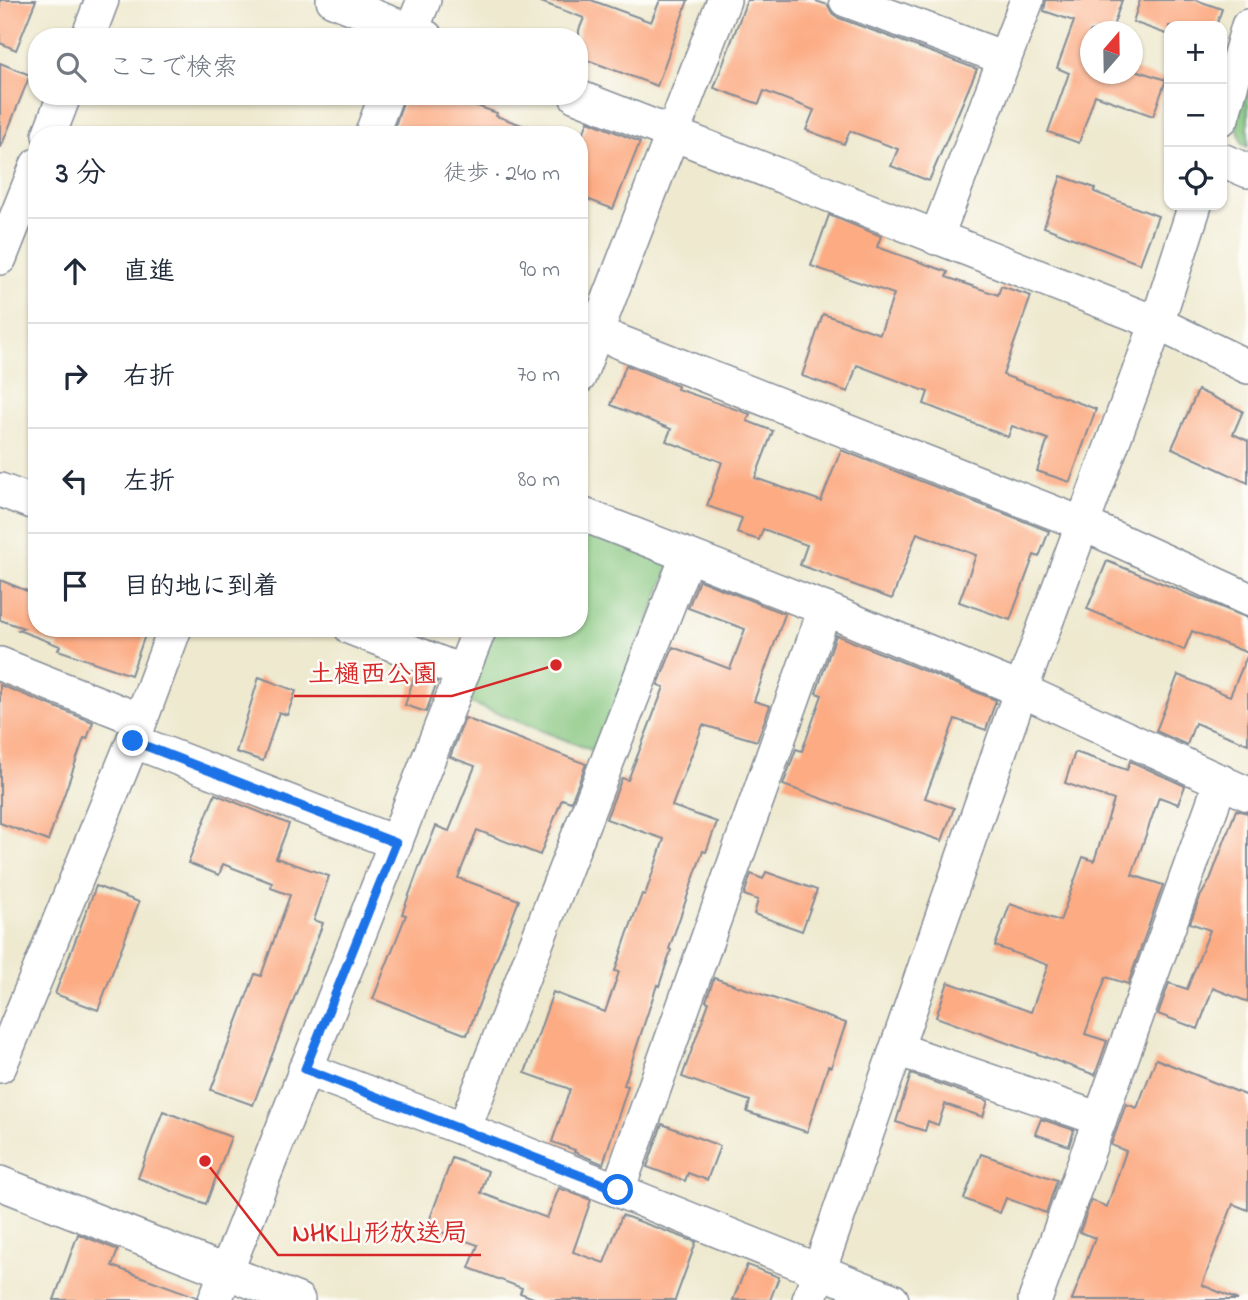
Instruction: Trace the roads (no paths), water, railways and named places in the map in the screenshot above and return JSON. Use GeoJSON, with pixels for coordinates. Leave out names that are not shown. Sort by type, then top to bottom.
{"type":"FeatureCollection","features":[{"type":"Feature","properties":{"kind":"street"},"geometry":{"type":"LineString","coordinates":[[91,28],[102,0]]}},
{"type":"Feature","properties":{"kind":"street"},"geometry":{"type":"LineString","coordinates":[[333,0],[399,28]]}},
{"type":"Feature","properties":{"kind":"street"},"geometry":{"type":"LineString","coordinates":[[417,28],[424,0]]}},
{"type":"Feature","properties":{"kind":"street"},"geometry":{"type":"LineString","coordinates":[[724,0],[671,134],[588,329],[1083,524],[1248,599]]}},
{"type":"Feature","properties":{"kind":"street"},"geometry":{"type":"LineString","coordinates":[[846,0],[1004,58]]}},
{"type":"Feature","properties":{"kind":"street"},"geometry":{"type":"LineString","coordinates":[[936,238],[1027,0]]}},
{"type":"Feature","properties":{"kind":"street"},"geometry":{"type":"LineString","coordinates":[[1227,100],[1248,26]]}},
{"type":"Feature","properties":{"kind":"street"},"geometry":{"type":"LineString","coordinates":[[588,101],[1157,323],[1248,367]]}},
{"type":"Feature","properties":{"kind":"street"},"geometry":{"type":"LineString","coordinates":[[52,126],[61,105]]}},
{"type":"Feature","properties":{"kind":"street"},"geometry":{"type":"LineString","coordinates":[[374,126],[383,105]]}},
{"type":"Feature","properties":{"kind":"street"},"geometry":{"type":"LineString","coordinates":[[1227,162],[1248,171]]}},
{"type":"Feature","properties":{"kind":"street"},"geometry":{"type":"LineString","coordinates":[[0,258],[28,188]]}},
{"type":"Feature","properties":{"kind":"street"},"geometry":{"type":"LineString","coordinates":[[814,1286],[1021,691],[1157,323],[1193,210]]}},
{"type":"Feature","properties":{"kind":"street"},"geometry":{"type":"LineString","coordinates":[[0,490],[28,501]]}},
{"type":"Feature","properties":{"kind":"street"},"geometry":{"type":"LineString","coordinates":[[588,517],[825,609],[1021,691],[1235,788],[1100,1119],[1035,1300]]}},
{"type":"Feature","properties":{"kind":"street"},"geometry":{"type":"LineString","coordinates":[[464,1129],[687,557]]}},
{"type":"Feature","properties":{"kind":"street"},"geometry":{"type":"LineString","coordinates":[[618,1190],[825,609]]}},
{"type":"Feature","properties":{"kind":"street"},"geometry":{"type":"LineString","coordinates":[[0,1066],[137,730],[172,637]]}},
{"type":"Feature","properties":{"kind":"street"},"geometry":{"type":"LineString","coordinates":[[374,637],[463,672]]}},
{"type":"Feature","properties":{"kind":"street"},"geometry":{"type":"LineString","coordinates":[[221,1286],[477,637]]}},
{"type":"Feature","properties":{"kind":"street"},"geometry":{"type":"LineString","coordinates":[[0,664],[137,730],[396,843]]}},
{"type":"Feature","properties":{"kind":"street"},"geometry":{"type":"LineString","coordinates":[[897,1049],[1100,1119]]}},
{"type":"Feature","properties":{"kind":"street"},"geometry":{"type":"LineString","coordinates":[[305,1069],[618,1190],[814,1286],[892,1300]]}},
{"type":"Feature","properties":{"kind":"street"},"geometry":{"type":"LineString","coordinates":[[0,1183],[221,1286],[298,1300]]}},
{"type":"Feature","properties":{"kind":"place","name":"土樋西公園"},"geometry":{"type":"Point","coordinates":[556,665]}},
{"type":"Feature","properties":{"kind":"place","name":"NHK山形放送局"},"geometry":{"type":"Point","coordinates":[205,1161]}}]}
